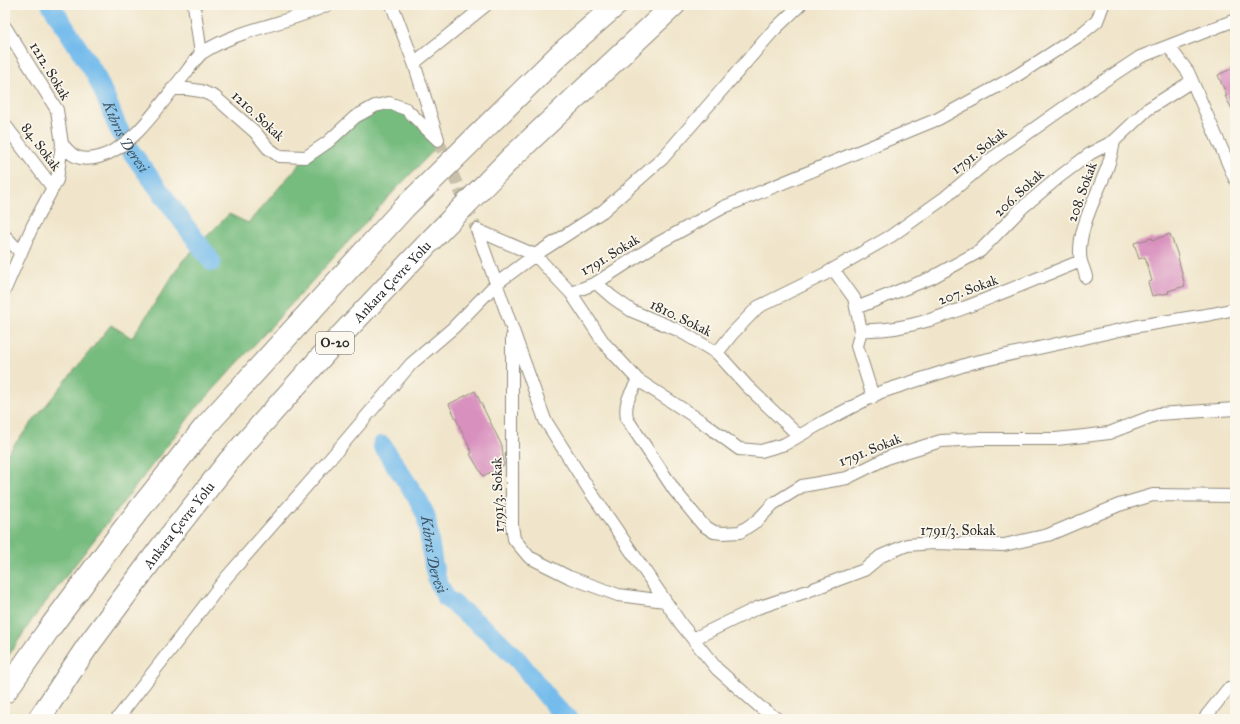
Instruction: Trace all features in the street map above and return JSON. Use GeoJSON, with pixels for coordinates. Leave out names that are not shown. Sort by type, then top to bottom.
{"type":"FeatureCollection","features":[{"type":"Feature","properties":{"kind":"highway","name":"O-20"},"geometry":{"type":"LineString","coordinates":[[5,692],[49,629],[123,530],[204,428],[404,208],[559,55],[616,5]]}},
{"type":"Feature","properties":{"kind":"highway","name":"Ankara Çevre Yolu"},"geometry":{"type":"LineString","coordinates":[[39,719],[87,647],[159,550],[230,461],[326,352],[433,238],[512,157],[674,5]]}},
{"type":"Feature","properties":{"kind":"street"},"geometry":{"type":"LineString","coordinates":[[194,5],[201,54]]}},
{"type":"Feature","properties":{"kind":"street"},"geometry":{"type":"LineString","coordinates":[[62,144],[74,156],[83,159],[93,159],[114,151],[136,134],[201,54],[247,32],[290,19],[327,5]]}},
{"type":"Feature","properties":{"kind":"street"},"geometry":{"type":"LineString","coordinates":[[392,5],[414,63],[486,5]]}},
{"type":"Feature","properties":{"kind":"street"},"geometry":{"type":"LineString","coordinates":[[117,719],[226,578],[411,364],[453,328],[496,284],[535,255],[603,211],[662,159],[772,32],[800,5]]}},
{"type":"Feature","properties":{"kind":"street","name":"1791. Sokak"},"geometry":{"type":"LineString","coordinates":[[570,293],[596,283],[656,245],[724,207],[938,120],[1016,76],[1080,35],[1097,22],[1103,5]]}},
{"type":"Feature","properties":{"kind":"street","name":"1791. Sokak"},"geometry":{"type":"LineString","coordinates":[[717,353],[732,334],[758,307],[833,269],[891,236],[943,200],[987,162],[1072,102],[1140,57],[1170,47],[1187,38],[1235,20]]}},
{"type":"Feature","properties":{"kind":"street","name":"1212. Sokak"},"geometry":{"type":"LineString","coordinates":[[5,27],[57,110],[62,144],[57,180],[33,225],[21,253],[9,268],[5,289]]}},
{"type":"Feature","properties":{"kind":"street"},"geometry":{"type":"LineString","coordinates":[[1170,47],[1188,72],[1235,179]]}},
{"type":"Feature","properties":{"kind":"street","name":"1210. Sokak"},"geometry":{"type":"LineString","coordinates":[[172,89],[201,91],[215,97],[255,132],[268,148],[279,156],[306,157],[328,142],[355,117],[375,106],[389,103],[406,109],[438,140],[414,63]]}},
{"type":"Feature","properties":{"kind":"street","name":"206. Sokak"},"geometry":{"type":"LineString","coordinates":[[856,308],[931,278],[980,251],[1022,208],[1059,177],[1091,153],[1114,141],[1148,109],[1192,81]]}},
{"type":"Feature","properties":{"kind":"street","name":"84. Sokak"},"geometry":{"type":"LineString","coordinates":[[5,125],[53,188]]}},
{"type":"Feature","properties":{"kind":"street","name":"208. Sokak"},"geometry":{"type":"LineString","coordinates":[[1086,277],[1081,261],[1080,251],[1088,213],[1107,170],[1114,141]]}},
{"type":"Feature","properties":{"kind":"street"},"geometry":{"type":"LineString","coordinates":[[777,719],[760,707],[717,669],[681,624],[590,492],[544,420],[477,230],[535,255],[570,293],[604,344],[638,380],[701,420],[739,449],[761,451],[785,444],[881,392],[971,363],[1138,326],[1235,309]]}},
{"type":"Feature","properties":{"kind":"street"},"geometry":{"type":"LineString","coordinates":[[5,236],[21,253]]}},
{"type":"Feature","properties":{"kind":"street","name":"207. Sokak"},"geometry":{"type":"LineString","coordinates":[[861,330],[877,331],[909,326],[962,310],[1081,261]]}},
{"type":"Feature","properties":{"kind":"street"},"geometry":{"type":"LineString","coordinates":[[833,269],[854,298],[861,330],[857,346],[873,397]]}},
{"type":"Feature","properties":{"kind":"street","name":"1810. Sokak"},"geometry":{"type":"LineString","coordinates":[[596,283],[612,297],[632,311],[678,330],[717,353],[747,386],[799,436]]}},
{"type":"Feature","properties":{"kind":"street","name":"1791/3. Sokak"},"geometry":{"type":"LineString","coordinates":[[512,330],[512,518],[514,539],[529,557],[569,577],[618,595],[665,601]]}},
{"type":"Feature","properties":{"kind":"street","name":"1791. Sokak"},"geometry":{"type":"LineString","coordinates":[[638,380],[627,401],[625,409],[627,419],[675,491],[703,525],[714,532],[722,534],[740,532],[758,520],[772,504],[802,486],[847,478],[889,457],[941,441],[1084,436],[1109,433],[1158,414],[1235,409]]}},
{"type":"Feature","properties":{"kind":"street","name":"1791/3. Sokak"},"geometry":{"type":"LineString","coordinates":[[693,639],[757,608],[806,592],[864,570],[881,556],[907,545],[933,543],[1004,544],[1048,535],[1119,505],[1153,495],[1235,496]]}},
{"type":"Feature","properties":{"kind":"street"},"geometry":{"type":"LineString","coordinates":[[1205,719],[1231,688]]}},
{"type":"Feature","properties":{"kind":"green space"},"geometry":{"type":"Polygon","coordinates":[[[375,106],[406,109],[436,148],[396,189],[194,411],[32,620],[5,661],[5,456],[111,325],[132,338],[183,260],[229,214],[248,223],[306,157],[375,106]]]}},
{"type":"Feature","properties":{"kind":"building"},"geometry":{"type":"Polygon","coordinates":[[[1235,67],[1235,115],[1225,96],[1227,96],[1218,75],[1235,67]]]}},
{"type":"Feature","properties":{"kind":"building"},"geometry":{"type":"Polygon","coordinates":[[[1170,234],[1177,253],[1185,286],[1168,291],[1169,293],[1152,296],[1148,282],[1152,281],[1145,257],[1139,259],[1134,243],[1152,238],[1153,240],[1170,234]]]}},
{"type":"Feature","properties":{"kind":"building"},"geometry":{"type":"Polygon","coordinates":[[[475,391],[502,446],[504,465],[483,476],[470,454],[472,453],[449,404],[475,391]]]}},
{"type":"Feature","properties":{"kind":"waterway","name":"Kıbrıs Deresi"},"geometry":{"type":"LineString","coordinates":[[51,5],[95,74],[117,126],[130,150],[212,262]]}},
{"type":"Feature","properties":{"kind":"waterway","name":"Kıbrıs Deresi"},"geometry":{"type":"LineString","coordinates":[[382,445],[419,501],[426,516],[437,580],[446,598],[494,636],[519,661],[555,707],[569,719]]}},
{"type":"Feature","properties":{"kind":"tunnel"},"geometry":{"type":"LineString","coordinates":[[438,140],[477,230]]}}]}
